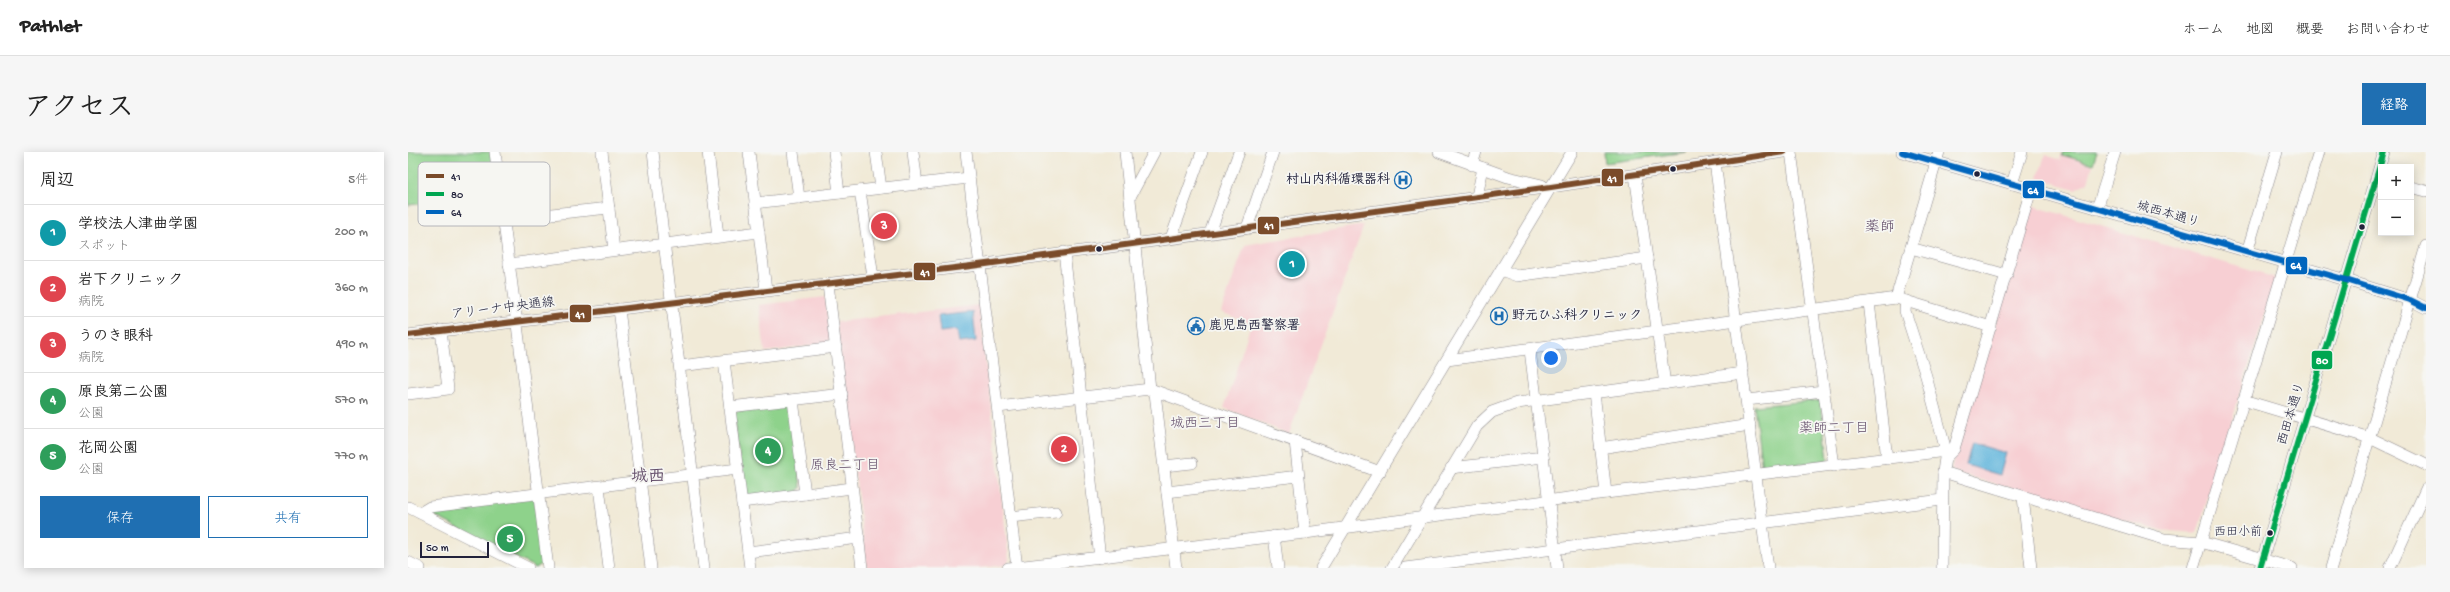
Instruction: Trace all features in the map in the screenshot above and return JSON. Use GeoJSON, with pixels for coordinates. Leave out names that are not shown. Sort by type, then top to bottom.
{"type":"FeatureCollection","features":[{"type":"Feature","properties":{"kind":"street"},"geometry":{"type":"LineString","coordinates":[[495,152],[496,162]]}},
{"type":"Feature","properties":{"kind":"street"},"geometry":{"type":"LineString","coordinates":[[602,152],[614,250]]}},
{"type":"Feature","properties":{"kind":"street"},"geometry":{"type":"LineString","coordinates":[[653,152],[704,568]]}},
{"type":"Feature","properties":{"kind":"street"},"geometry":{"type":"LineString","coordinates":[[708,152],[718,236]]}},
{"type":"Feature","properties":{"kind":"street"},"geometry":{"type":"LineString","coordinates":[[749,152],[766,290]]}},
{"type":"Feature","properties":{"kind":"street"},"geometry":{"type":"LineString","coordinates":[[793,152],[799,198]]}},
{"type":"Feature","properties":{"kind":"street"},"geometry":{"type":"LineString","coordinates":[[834,152],[839,193]]}},
{"type":"Feature","properties":{"kind":"street"},"geometry":{"type":"LineString","coordinates":[[876,152],[881,188]]}},
{"type":"Feature","properties":{"kind":"street"},"geometry":{"type":"LineString","coordinates":[[913,152],[917,184]]}},
{"type":"Feature","properties":{"kind":"street"},"geometry":{"type":"LineString","coordinates":[[966,152],[998,407],[1014,568],[1346,528],[1422,516],[1606,492],[1834,466],[1888,458],[1946,454],[1954,449],[2032,190]]}},
{"type":"Feature","properties":{"kind":"street"},"geometry":{"type":"LineString","coordinates":[[1125,152],[1153,391],[1164,466],[1176,568]]}},
{"type":"Feature","properties":{"kind":"street"},"geometry":{"type":"LineString","coordinates":[[1130,197],[1154,152]]}},
{"type":"Feature","properties":{"kind":"street"},"geometry":{"type":"LineString","coordinates":[[1172,238],[1202,152]]}},
{"type":"Feature","properties":{"kind":"street"},"geometry":{"type":"LineString","coordinates":[[1210,233],[1239,152]]}},
{"type":"Feature","properties":{"kind":"street"},"geometry":{"type":"LineString","coordinates":[[1247,228],[1273,152]]}},
{"type":"Feature","properties":{"kind":"street"},"geometry":{"type":"LineString","coordinates":[[1439,152],[1508,177],[1551,187],[1784,152]]}},
{"type":"Feature","properties":{"kind":"street"},"geometry":{"type":"LineString","coordinates":[[1476,152],[1478,166],[1477,196]]}},
{"type":"Feature","properties":{"kind":"street"},"geometry":{"type":"LineString","coordinates":[[1321,568],[1572,152]]}},
{"type":"Feature","properties":{"kind":"street"},"geometry":{"type":"LineString","coordinates":[[1791,152],[1834,466]]}},
{"type":"Feature","properties":{"kind":"street","name":"城西本通り"},"geometry":{"type":"LineString","coordinates":[[1902,152],[1937,156],[2012,184],[2346,280],[2410,300],[2426,308]]}},
{"type":"Feature","properties":{"kind":"street"},"geometry":{"type":"LineString","coordinates":[[2012,184],[2022,152]]}},
{"type":"Feature","properties":{"kind":"street"},"geometry":{"type":"LineString","coordinates":[[2097,209],[2115,152]]}},
{"type":"Feature","properties":{"kind":"street"},"geometry":{"type":"LineString","coordinates":[[2247,252],[2277,152]]}},
{"type":"Feature","properties":{"kind":"street"},"geometry":{"type":"LineString","coordinates":[[2193,568],[2318,152]]}},
{"type":"Feature","properties":{"kind":"street","name":"西田本通り"},"geometry":{"type":"LineString","coordinates":[[2382,164],[2384,152]]}},
{"type":"Feature","properties":{"kind":"street"},"geometry":{"type":"LineString","coordinates":[[1937,156],[1911,248],[1901,300],[1926,376],[1946,454],[1943,472],[1942,500],[1942,568]]}},
{"type":"Feature","properties":{"kind":"street"},"geometry":{"type":"LineString","coordinates":[[1715,162],[1737,321],[1768,568]]}},
{"type":"Feature","properties":{"kind":"street"},"geometry":{"type":"LineString","coordinates":[[1635,175],[1656,332],[1665,384]]}},
{"type":"Feature","properties":{"kind":"street"},"geometry":{"type":"LineString","coordinates":[[755,203],[969,178]]}},
{"type":"Feature","properties":{"kind":"street","name":"西田本通り"},"geometry":{"type":"LineString","coordinates":[[2262,564],[2346,280],[2378,181]]}},
{"type":"Feature","properties":{"kind":"street","name":"アリーナ中央通線"},"geometry":{"type":"LineString","coordinates":[[408,335],[766,290],[828,284],[1551,187]]}},
{"type":"Feature","properties":{"kind":"street"},"geometry":{"type":"LineString","coordinates":[[2414,188],[2426,191]]}},
{"type":"Feature","properties":{"kind":"street"},"geometry":{"type":"LineString","coordinates":[[860,191],[873,277]]}},
{"type":"Feature","properties":{"kind":"street"},"geometry":{"type":"LineString","coordinates":[[550,214],[609,208]]}},
{"type":"Feature","properties":{"kind":"street"},"geometry":{"type":"LineString","coordinates":[[505,226],[548,568]]}},
{"type":"Feature","properties":{"kind":"street"},"geometry":{"type":"LineString","coordinates":[[509,264],[718,236],[759,232]]}},
{"type":"Feature","properties":{"kind":"street"},"geometry":{"type":"LineString","coordinates":[[2331,568],[2426,246]]}},
{"type":"Feature","properties":{"kind":"street"},"geometry":{"type":"LineString","coordinates":[[1911,248],[2007,275]]}},
{"type":"Feature","properties":{"kind":"street"},"geometry":{"type":"LineString","coordinates":[[1064,252],[1100,558]]}},
{"type":"Feature","properties":{"kind":"street"},"geometry":{"type":"LineString","coordinates":[[1501,270],[1516,276],[1647,258]]}},
{"type":"Feature","properties":{"kind":"street"},"geometry":{"type":"LineString","coordinates":[[828,284],[862,568]]}},
{"type":"Feature","properties":{"kind":"street"},"geometry":{"type":"LineString","coordinates":[[1447,360],[1530,350],[1869,302],[1901,300],[1990,327]]}},
{"type":"Feature","properties":{"kind":"street"},"geometry":{"type":"LineString","coordinates":[[1869,302],[1888,458]]}},
{"type":"Feature","properties":{"kind":"street"},"geometry":{"type":"LineString","coordinates":[[619,309],[639,482],[651,568]]}},
{"type":"Feature","properties":{"kind":"street"},"geometry":{"type":"LineString","coordinates":[[408,394],[448,389],[441,330]]}},
{"type":"Feature","properties":{"kind":"street"},"geometry":{"type":"LineString","coordinates":[[680,366],[836,347]]}},
{"type":"Feature","properties":{"kind":"street"},"geometry":{"type":"LineString","coordinates":[[1530,350],[1557,568]]}},
{"type":"Feature","properties":{"kind":"street"},"geometry":{"type":"LineString","coordinates":[[724,361],[750,568]]}},
{"type":"Feature","properties":{"kind":"street"},"geometry":{"type":"LineString","coordinates":[[1392,568],[1451,468],[1484,418],[1504,406],[1536,400],[1743,373]]}},
{"type":"Feature","properties":{"kind":"street"},"geometry":{"type":"LineString","coordinates":[[998,407],[1153,391],[1380,472]]}},
{"type":"Feature","properties":{"kind":"street"},"geometry":{"type":"LineString","coordinates":[[1747,400],[1823,391]]}},
{"type":"Feature","properties":{"kind":"street"},"geometry":{"type":"LineString","coordinates":[[1594,393],[1606,492]]}},
{"type":"Feature","properties":{"kind":"street"},"geometry":{"type":"LineString","coordinates":[[730,407],[842,394]]}},
{"type":"Feature","properties":{"kind":"street"},"geometry":{"type":"LineString","coordinates":[[793,400],[805,494]]}},
{"type":"Feature","properties":{"kind":"street"},"geometry":{"type":"LineString","coordinates":[[2243,400],[2370,438],[2426,465]]}},
{"type":"Feature","properties":{"kind":"street"},"geometry":{"type":"LineString","coordinates":[[1600,448],[1750,425]]}},
{"type":"Feature","properties":{"kind":"street"},"geometry":{"type":"LineString","coordinates":[[1295,441],[1305,533]]}},
{"type":"Feature","properties":{"kind":"street"},"geometry":{"type":"LineString","coordinates":[[1451,468],[1543,457]]}},
{"type":"Feature","properties":{"kind":"street"},"geometry":{"type":"LineString","coordinates":[[1164,466],[1192,463]]}},
{"type":"Feature","properties":{"kind":"street"},"geometry":{"type":"LineString","coordinates":[[420,513],[430,507],[539,495],[738,469]]}},
{"type":"Feature","properties":{"kind":"street"},"geometry":{"type":"LineString","coordinates":[[1943,472],[2164,539],[2200,542],[2262,564],[2292,568]]}},
{"type":"Feature","properties":{"kind":"street"},"geometry":{"type":"LineString","coordinates":[[1167,492],[1298,476]]}},
{"type":"Feature","properties":{"kind":"street"},"geometry":{"type":"LineString","coordinates":[[599,487],[609,568]]}},
{"type":"Feature","properties":{"kind":"street"},"geometry":{"type":"LineString","coordinates":[[742,502],[852,488]]}},
{"type":"Feature","properties":{"kind":"street"},"geometry":{"type":"LineString","coordinates":[[2390,568],[2426,489]]}},
{"type":"Feature","properties":{"kind":"street"},"geometry":{"type":"LineString","coordinates":[[2023,497],[2031,568]]}},
{"type":"Feature","properties":{"kind":"street"},"geometry":{"type":"LineString","coordinates":[[1405,568],[1942,500]]}},
{"type":"Feature","properties":{"kind":"street"},"geometry":{"type":"LineString","coordinates":[[408,507],[528,568]]}},
{"type":"Feature","properties":{"kind":"street"},"geometry":{"type":"LineString","coordinates":[[1010,516],[1056,512]]}},
{"type":"Feature","properties":{"kind":"street"},"geometry":{"type":"LineString","coordinates":[[1274,536],[1278,568]]}},
{"type":"Feature","properties":{"kind":"street"},"geometry":{"type":"LineString","coordinates":[[748,552],[859,538]]}},
{"type":"Feature","properties":{"kind":"street"},"geometry":{"type":"LineString","coordinates":[[408,562],[420,568]]}},
{"type":"Feature","properties":{"kind":"shaded area"},"geometry":{"type":"Polygon","coordinates":[[[2045,155],[2060,160],[2061,155],[2093,165],[2088,182],[2075,189],[2038,178],[2045,155]]]}},
{"type":"Feature","properties":{"kind":"shaded area"},"geometry":{"type":"Polygon","coordinates":[[[2030,205],[2276,278],[2197,533],[2158,530],[1954,472],[1951,469],[2030,205]]]}},
{"type":"Feature","properties":{"kind":"shaded area"},"geometry":{"type":"Polygon","coordinates":[[[1364,225],[1289,434],[1224,408],[1251,324],[1221,312],[1245,245],[1364,225]]]}},
{"type":"Feature","properties":{"kind":"shaded area"},"geometry":{"type":"Polygon","coordinates":[[[825,297],[830,339],[829,343],[765,352],[759,305],[825,297]]]}},
{"type":"Feature","properties":{"kind":"shaded area"},"geometry":{"type":"Polygon","coordinates":[[[979,305],[1009,560],[1006,565],[978,568],[867,568],[836,322],[979,305]]]}},
{"type":"Feature","properties":{"kind":"green space"},"geometry":{"type":"Polygon","coordinates":[[[408,152],[491,152],[492,162],[418,162],[418,204],[408,205],[408,152]]]}},
{"type":"Feature","properties":{"kind":"green space"},"geometry":{"type":"Polygon","coordinates":[[[1604,152],[1687,152],[1605,163],[1604,152]]]}},
{"type":"Feature","properties":{"kind":"green space"},"geometry":{"type":"Polygon","coordinates":[[[2063,152],[2097,152],[2093,164],[2062,155],[2063,152]]]}},
{"type":"Feature","properties":{"kind":"green space"},"geometry":{"type":"Polygon","coordinates":[[[1821,400],[1828,460],[1762,469],[1754,406],[1821,400]]]}},
{"type":"Feature","properties":{"kind":"green space"},"geometry":{"type":"Polygon","coordinates":[[[786,404],[791,407],[801,487],[798,492],[748,498],[744,496],[734,414],[737,411],[786,404]]]}},
{"type":"Feature","properties":{"kind":"green space"},"geometry":{"type":"Polygon","coordinates":[[[532,497],[535,500],[543,563],[536,568],[433,515],[433,510],[532,497]]]}},
{"type":"Feature","properties":{"kind":"water"},"geometry":{"type":"Polygon","coordinates":[[[973,312],[976,341],[959,343],[957,330],[940,332],[938,316],[973,312]]]}},
{"type":"Feature","properties":{"kind":"water"},"geometry":{"type":"Polygon","coordinates":[[[1972,443],[2006,453],[2000,475],[1966,465],[1972,443]]]}},
{"type":"Feature","properties":{"kind":"transit line","name":"41"},"geometry":{"type":"LineString","coordinates":[[408,335],[971,266],[1551,187],[1784,152]]}},
{"type":"Feature","properties":{"kind":"transit line","name":"64"},"geometry":{"type":"LineString","coordinates":[[1902,152],[2346,280],[2410,300],[2426,308]]}},
{"type":"Feature","properties":{"kind":"transit line","name":"80"},"geometry":{"type":"LineString","coordinates":[[2260,568],[2384,152]]}},
{"type":"Feature","properties":{"kind":"place","name":"村山内科循環器科"},"geometry":{"type":"Point","coordinates":[1403,180]}},
{"type":"Feature","properties":{"kind":"place","name":"うのき眼科"},"geometry":{"type":"Point","coordinates":[884,226]}},
{"type":"Feature","properties":{"kind":"place","name":"学校法人津曲学園"},"geometry":{"type":"Point","coordinates":[1292,264]}},
{"type":"Feature","properties":{"kind":"place","name":"野元ひふ科クリニック"},"geometry":{"type":"Point","coordinates":[1499,316]}},
{"type":"Feature","properties":{"kind":"place","name":"鹿児島西警察署"},"geometry":{"type":"Point","coordinates":[1196,326]}},
{"type":"Feature","properties":{"kind":"place","name":"岩下クリニック"},"geometry":{"type":"Point","coordinates":[1064,449]}},
{"type":"Feature","properties":{"kind":"place","name":"原良第二公園"},"geometry":{"type":"Point","coordinates":[768,451]}},
{"type":"Feature","properties":{"kind":"place","name":"西田小前"},"geometry":{"type":"Point","coordinates":[2270,533]}},
{"type":"Feature","properties":{"kind":"place","name":"花岡公園"},"geometry":{"type":"Point","coordinates":[510,539]}},
{"type":"Feature","properties":{"kind":"district","name":"薬師"},"geometry":{"type":"Point","coordinates":[1880,228]}},
{"type":"Feature","properties":{"kind":"district","name":"城西三丁目"},"geometry":{"type":"Point","coordinates":[1205,424]}},
{"type":"Feature","properties":{"kind":"district","name":"薬師二丁目"},"geometry":{"type":"Point","coordinates":[1834,429]}},
{"type":"Feature","properties":{"kind":"district","name":"原良二丁目"},"geometry":{"type":"Point","coordinates":[845,466]}},
{"type":"Feature","properties":{"kind":"district","name":"城西"},"geometry":{"type":"Point","coordinates":[648,478]}}]}
